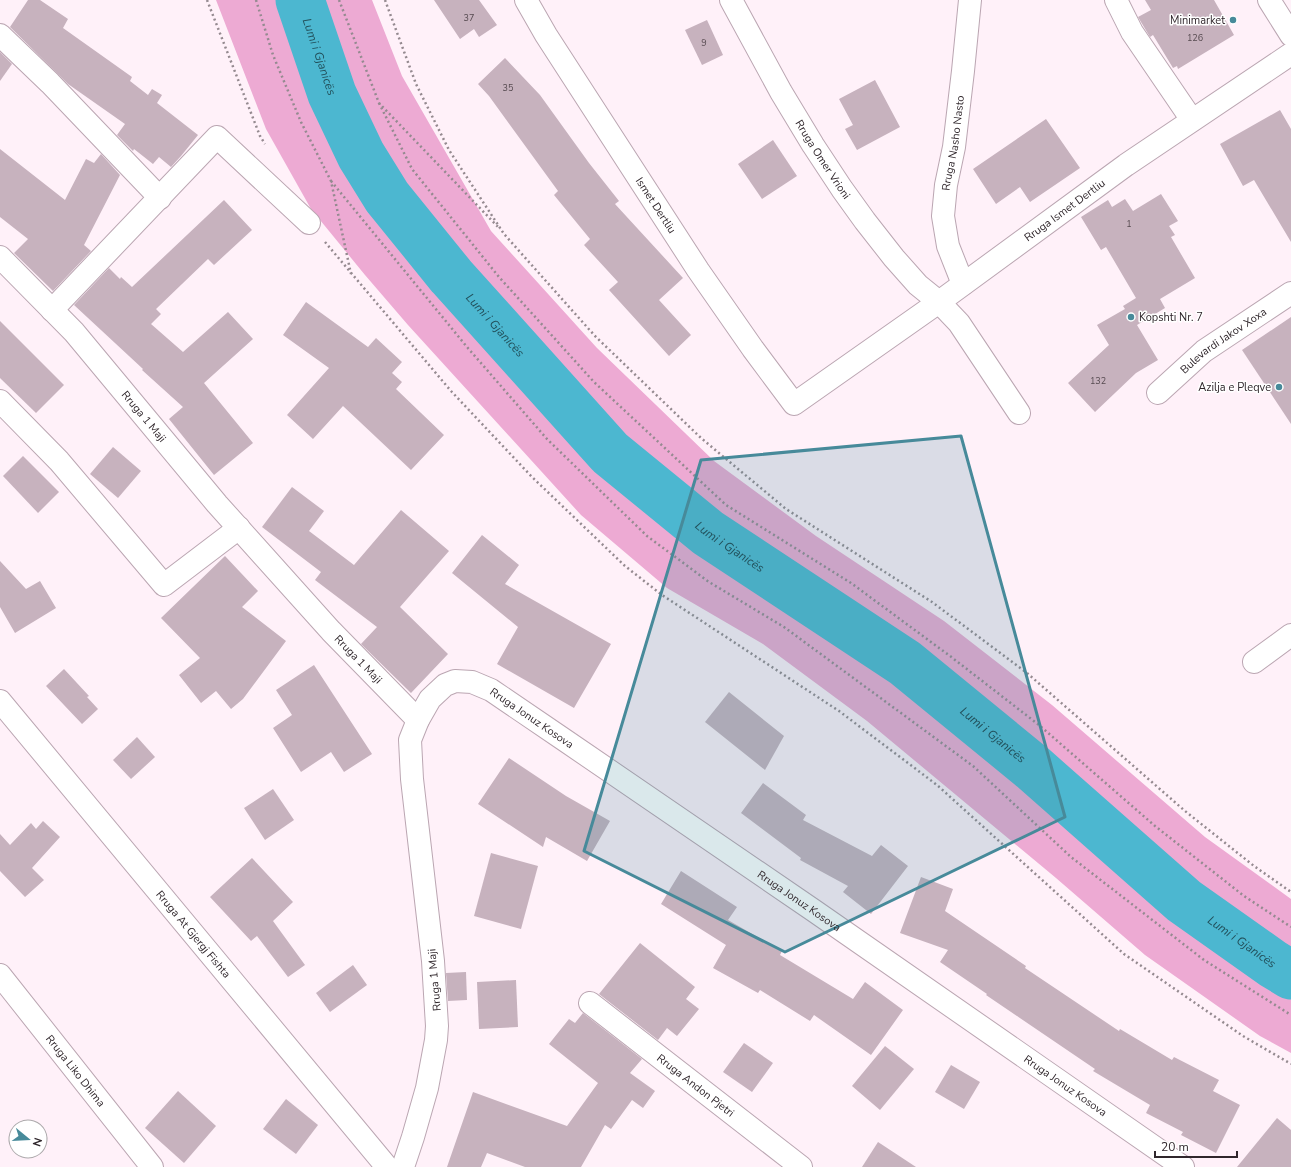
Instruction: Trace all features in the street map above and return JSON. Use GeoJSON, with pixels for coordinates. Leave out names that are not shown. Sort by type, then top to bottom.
{"type":"FeatureCollection","features":[{"type":"Feature","properties":{"kind":"street","name":"Ismet Dertliu"},"geometry":{"type":"LineString","coordinates":[[526,0],[698,270],[794,404]]}},
{"type":"Feature","properties":{"kind":"street","name":"Rruga Omer Vrioni"},"geometry":{"type":"LineString","coordinates":[[731,0],[781,92],[842,189],[865,222],[894,258],[918,285],[939,302]]}},
{"type":"Feature","properties":{"kind":"street","name":"Rruga Nasho Nasto"},"geometry":{"type":"LineString","coordinates":[[962,284],[948,246],[943,216],[946,185],[954,147],[970,0]]}},
{"type":"Feature","properties":{"kind":"street"},"geometry":{"type":"LineString","coordinates":[[1116,0],[1132,32],[1192,120]]}},
{"type":"Feature","properties":{"kind":"street"},"geometry":{"type":"LineString","coordinates":[[1269,0],[1291,35]]}},
{"type":"Feature","properties":{"kind":"street"},"geometry":{"type":"LineString","coordinates":[[0,35],[50,83],[160,198]]}},
{"type":"Feature","properties":{"kind":"street","name":"Rruga Ismet Dertliu"},"geometry":{"type":"LineString","coordinates":[[794,404],[939,302],[1126,165],[1291,54]]}},
{"type":"Feature","properties":{"kind":"street"},"geometry":{"type":"LineString","coordinates":[[52,310],[217,137],[309,223]]}},
{"type":"Feature","properties":{"kind":"street","name":"Rruga 1 Maji"},"geometry":{"type":"LineString","coordinates":[[0,257],[74,332],[239,528],[331,631],[418,720],[410,740],[410,760],[433,969],[437,1026],[436,1040],[427,1088],[403,1167]]}},
{"type":"Feature","properties":{"kind":"street","name":"Bulevardi Jakov Xoxa"},"geometry":{"type":"LineString","coordinates":[[1158,393],[1204,351],[1291,293]]}},
{"type":"Feature","properties":{"kind":"street"},"geometry":{"type":"LineString","coordinates":[[939,302],[959,323],[1019,413]]}},
{"type":"Feature","properties":{"kind":"street"},"geometry":{"type":"LineString","coordinates":[[0,401],[59,461],[164,585],[239,528]]}},
{"type":"Feature","properties":{"kind":"street"},"geometry":{"type":"LineString","coordinates":[[1254,662],[1291,635]]}},
{"type":"Feature","properties":{"kind":"street","name":"Rruga Jonuz Kosova"},"geometry":{"type":"LineString","coordinates":[[418,720],[430,699],[445,685],[455,681],[472,682],[491,690],[814,910],[1183,1167]]}},
{"type":"Feature","properties":{"kind":"street","name":"Rruga At Gjergj Fishta"},"geometry":{"type":"LineString","coordinates":[[0,701],[387,1167]]}},
{"type":"Feature","properties":{"kind":"street","name":"Rruga Liko Dhima"},"geometry":{"type":"LineString","coordinates":[[0,974],[152,1167]]}},
{"type":"Feature","properties":{"kind":"street","name":"Rruga Andon Pjetri"},"geometry":{"type":"LineString","coordinates":[[590,1003],[801,1167]]}},
{"type":"Feature","properties":{"kind":"path"},"geometry":{"type":"LineString","coordinates":[[207,0],[260,136],[268,150]]}},
{"type":"Feature","properties":{"kind":"path"},"geometry":{"type":"LineString","coordinates":[[256,0],[276,61],[301,122],[330,181],[352,276]]}},
{"type":"Feature","properties":{"kind":"path"},"geometry":{"type":"LineString","coordinates":[[339,0],[379,103],[412,169],[499,276],[594,382],[726,505],[851,584],[950,656],[1039,725],[1155,826],[1244,896],[1291,927]]}},
{"type":"Feature","properties":{"kind":"path"},"geometry":{"type":"LineString","coordinates":[[385,0],[416,84],[449,150],[504,234]]}},
{"type":"Feature","properties":{"kind":"path"},"geometry":{"type":"LineString","coordinates":[[379,103],[504,234],[595,336],[701,438],[786,509],[932,602],[1027,673],[1185,811],[1254,866],[1291,892]]}},
{"type":"Feature","properties":{"kind":"path"},"geometry":{"type":"LineString","coordinates":[[330,181],[466,347],[547,439],[647,536],[709,582],[784,627],[973,766],[1071,857],[1204,960],[1291,1015]]}},
{"type":"Feature","properties":{"kind":"path"},"geometry":{"type":"LineString","coordinates":[[309,223],[352,276],[451,390],[527,472],[625,566],[662,595],[839,711],[937,785],[1124,954],[1243,1036],[1291,1064]]}},
{"type":"Feature","properties":{"kind":"highlighted area"},"geometry":{"type":"Polygon","coordinates":[[[961,436],[1065,817],[785,952],[584,851],[701,460],[961,436]]]}},
{"type":"Feature","properties":{"kind":"shaded area"},"geometry":{"type":"Polygon","coordinates":[[[216,0],[372,0],[402,76],[491,231],[597,348],[714,461],[816,536],[944,621],[1052,705],[1205,837],[1291,899],[1291,1053],[1260,1036],[1145,955],[1056,878],[867,721],[763,644],[667,588],[581,515],[408,325],[311,209],[266,129],[216,0]]]}},
{"type":"Feature","properties":{"kind":"building"},"geometry":{"type":"Polygon","coordinates":[[[28,0],[40,0],[68,19],[63,28],[132,77],[130,81],[148,95],[152,89],[162,95],[157,103],[198,135],[171,167],[159,157],[153,164],[134,149],[133,151],[117,135],[125,124],[68,84],[10,27],[28,0]]]}},
{"type":"Feature","properties":{"kind":"building"},"geometry":{"type":"Polygon","coordinates":[[[434,0],[479,0],[497,25],[479,37],[474,29],[460,39],[434,0]]]}},
{"type":"Feature","properties":{"kind":"building"},"geometry":{"type":"Polygon","coordinates":[[[1145,0],[1214,0],[1234,35],[1178,69],[1177,66],[1173,68],[1153,35],[1150,37],[1138,17],[1151,10],[1145,0]]]}},
{"type":"Feature","properties":{"kind":"building"},"geometry":{"type":"Polygon","coordinates":[[[707,20],[723,55],[702,65],[685,30],[707,20]]]}},
{"type":"Feature","properties":{"kind":"building"},"geometry":{"type":"Polygon","coordinates":[[[0,52],[12,64],[0,81],[0,52]]]}},
{"type":"Feature","properties":{"kind":"building"},"geometry":{"type":"Polygon","coordinates":[[[505,58],[540,95],[589,163],[619,201],[615,204],[683,278],[659,300],[691,335],[669,356],[609,290],[618,282],[584,245],[590,239],[554,195],[558,191],[489,96],[478,84],[505,58]]]}},
{"type":"Feature","properties":{"kind":"building"},"geometry":{"type":"Polygon","coordinates":[[[875,80],[900,127],[857,150],[845,129],[853,125],[839,99],[875,80]]]}},
{"type":"Feature","properties":{"kind":"building"},"geometry":{"type":"Polygon","coordinates":[[[1280,110],[1291,129],[1291,242],[1254,180],[1243,186],[1220,144],[1280,110]]]}},
{"type":"Feature","properties":{"kind":"building"},"geometry":{"type":"Polygon","coordinates":[[[1046,119],[1080,168],[1030,202],[1020,187],[996,204],[973,169],[1046,119]]]}},
{"type":"Feature","properties":{"kind":"building"},"geometry":{"type":"Polygon","coordinates":[[[773,140],[797,176],[762,199],[738,164],[773,140]]]}},
{"type":"Feature","properties":{"kind":"building"},"geometry":{"type":"Polygon","coordinates":[[[0,149],[65,200],[86,159],[94,163],[101,154],[120,175],[84,245],[91,251],[53,291],[14,253],[28,239],[0,217],[0,149]]]}},
{"type":"Feature","properties":{"kind":"building"},"geometry":{"type":"Polygon","coordinates":[[[1161,194],[1178,221],[1169,226],[1175,235],[1171,237],[1195,278],[1160,299],[1165,308],[1137,325],[1158,360],[1136,373],[1095,412],[1068,383],[1109,345],[1097,325],[1125,309],[1123,306],[1136,298],[1106,247],[1101,250],[1081,217],[1108,200],[1112,207],[1125,199],[1133,211],[1161,194]]]}},
{"type":"Feature","properties":{"kind":"building"},"geometry":{"type":"Polygon","coordinates":[[[224,200],[252,230],[214,265],[208,259],[156,309],[161,314],[151,324],[183,352],[228,312],[253,339],[204,383],[253,443],[214,475],[169,419],[183,407],[74,305],[109,268],[120,279],[121,277],[132,287],[224,200]]]}},
{"type":"Feature","properties":{"kind":"building"},"geometry":{"type":"Polygon","coordinates":[[[306,302],[368,347],[376,338],[402,362],[392,373],[402,382],[396,389],[444,435],[411,470],[343,406],[313,439],[287,415],[329,368],[283,335],[306,302]]]}},
{"type":"Feature","properties":{"kind":"building","name":"Azilja e Pleqve"},"geometry":{"type":"Polygon","coordinates":[[[1291,317],[1291,424],[1242,350],[1291,317]]]}},
{"type":"Feature","properties":{"kind":"building"},"geometry":{"type":"Polygon","coordinates":[[[0,321],[64,385],[36,413],[0,378],[0,321]]]}},
{"type":"Feature","properties":{"kind":"building"},"geometry":{"type":"Polygon","coordinates":[[[113,447],[141,471],[118,498],[90,474],[113,447]]]}},
{"type":"Feature","properties":{"kind":"building"},"geometry":{"type":"Polygon","coordinates":[[[23,456],[59,492],[38,513],[3,476],[23,456]]]}},
{"type":"Feature","properties":{"kind":"building"},"geometry":{"type":"Polygon","coordinates":[[[292,487],[324,511],[309,531],[354,565],[401,510],[449,551],[400,607],[448,654],[411,693],[361,644],[377,627],[315,580],[321,572],[262,527],[292,487]]]}},
{"type":"Feature","properties":{"kind":"building"},"geometry":{"type":"Polygon","coordinates":[[[482,535],[519,565],[505,584],[611,644],[574,708],[497,664],[518,627],[452,573],[482,535]]]}},
{"type":"Feature","properties":{"kind":"building"},"geometry":{"type":"Polygon","coordinates":[[[225,556],[258,591],[242,607],[286,641],[243,699],[231,709],[216,691],[201,703],[179,675],[200,658],[161,618],[225,556]]]}},
{"type":"Feature","properties":{"kind":"building"},"geometry":{"type":"Polygon","coordinates":[[[0,561],[26,589],[40,581],[56,608],[15,633],[0,607],[0,561]]]}},
{"type":"Feature","properties":{"kind":"building"},"geometry":{"type":"Polygon","coordinates":[[[314,665],[372,754],[344,772],[331,752],[301,772],[273,728],[292,715],[276,690],[314,665]]]}},
{"type":"Feature","properties":{"kind":"building"},"geometry":{"type":"Polygon","coordinates":[[[64,669],[89,696],[87,697],[98,709],[82,724],[46,686],[64,669]]]}},
{"type":"Feature","properties":{"kind":"building"},"geometry":{"type":"Polygon","coordinates":[[[729,692],[784,736],[765,770],[705,722],[729,692]]]}},
{"type":"Feature","properties":{"kind":"building"},"geometry":{"type":"Polygon","coordinates":[[[137,737],[155,757],[131,779],[113,760],[137,737]]]}},
{"type":"Feature","properties":{"kind":"building"},"geometry":{"type":"Polygon","coordinates":[[[509,758],[566,796],[610,821],[587,861],[546,837],[543,847],[478,804],[509,758]]]}},
{"type":"Feature","properties":{"kind":"building"},"geometry":{"type":"Polygon","coordinates":[[[763,783],[806,815],[803,820],[872,856],[881,845],[908,866],[871,914],[843,892],[848,886],[800,860],[801,858],[741,813],[763,783]]]}},
{"type":"Feature","properties":{"kind":"building"},"geometry":{"type":"Polygon","coordinates":[[[273,789],[294,820],[265,840],[244,808],[273,789]]]}},
{"type":"Feature","properties":{"kind":"building"},"geometry":{"type":"Polygon","coordinates":[[[43,821],[60,837],[32,868],[44,880],[25,897],[0,871],[0,834],[10,845],[31,823],[36,829],[43,821]]]}},
{"type":"Feature","properties":{"kind":"building"},"geometry":{"type":"Polygon","coordinates":[[[491,853],[538,866],[521,929],[474,916],[491,853]]]}},
{"type":"Feature","properties":{"kind":"building"},"geometry":{"type":"Polygon","coordinates":[[[252,858],[293,902],[273,921],[305,965],[288,977],[257,936],[251,941],[210,897],[252,858]]]}},
{"type":"Feature","properties":{"kind":"building"},"geometry":{"type":"Polygon","coordinates":[[[681,871],[737,907],[728,920],[782,951],[780,955],[853,999],[865,982],[903,1010],[871,1055],[814,1015],[810,1021],[760,990],[758,993],[713,968],[726,945],[661,904],[681,871]]]}},
{"type":"Feature","properties":{"kind":"building"},"geometry":{"type":"Polygon","coordinates":[[[921,877],[953,889],[945,911],[1026,966],[1025,968],[1119,1031],[1120,1029],[1172,1060],[1174,1057],[1219,1080],[1213,1091],[1240,1105],[1216,1153],[1181,1135],[1183,1132],[1146,1113],[1150,1105],[1093,1071],[1095,1069],[940,962],[948,950],[900,933],[921,877]]]}},
{"type":"Feature","properties":{"kind":"building"},"geometry":{"type":"Polygon","coordinates":[[[640,943],[695,987],[686,999],[699,1009],[677,1036],[667,1028],[658,1040],[599,994],[640,943]]]}},
{"type":"Feature","properties":{"kind":"building"},"geometry":{"type":"Polygon","coordinates":[[[353,965],[367,985],[330,1012],[316,993],[353,965]]]}},
{"type":"Feature","properties":{"kind":"building"},"geometry":{"type":"Polygon","coordinates":[[[466,972],[467,1000],[448,1001],[446,973],[466,972]]]}},
{"type":"Feature","properties":{"kind":"building"},"geometry":{"type":"Polygon","coordinates":[[[516,980],[518,1027],[479,1029],[477,982],[516,980]]]}},
{"type":"Feature","properties":{"kind":"building"},"geometry":{"type":"Polygon","coordinates":[[[583,1013],[642,1059],[630,1073],[655,1091],[643,1108],[632,1100],[611,1129],[605,1125],[581,1167],[525,1167],[487,1153],[481,1167],[447,1167],[473,1092],[567,1126],[598,1083],[549,1044],[569,1019],[575,1023],[583,1013]]]}},
{"type":"Feature","properties":{"kind":"building"},"geometry":{"type":"Polygon","coordinates":[[[744,1043],[773,1063],[752,1092],[723,1072],[744,1043]]]}},
{"type":"Feature","properties":{"kind":"building"},"geometry":{"type":"Polygon","coordinates":[[[885,1046],[914,1069],[880,1110],[852,1086],[885,1046]]]}},
{"type":"Feature","properties":{"kind":"building"},"geometry":{"type":"Polygon","coordinates":[[[951,1065],[980,1082],[964,1109],[935,1092],[951,1065]]]}},
{"type":"Feature","properties":{"kind":"building"},"geometry":{"type":"Polygon","coordinates":[[[178,1091],[216,1126],[184,1163],[145,1128],[178,1091]]]}},
{"type":"Feature","properties":{"kind":"building"},"geometry":{"type":"Polygon","coordinates":[[[286,1099],[318,1125],[296,1154],[263,1129],[286,1099]]]}},
{"type":"Feature","properties":{"kind":"building"},"geometry":{"type":"Polygon","coordinates":[[[1277,1118],[1291,1130],[1291,1167],[1237,1167],[1277,1118]]]}},
{"type":"Feature","properties":{"kind":"building"},"geometry":{"type":"Polygon","coordinates":[[[878,1142],[916,1167],[862,1167],[878,1142]]]}},
{"type":"Feature","properties":{"kind":"waterway","name":"Lumi i Gjanicës"},"geometry":{"type":"LineString","coordinates":[[300,0],[332,94],[361,155],[387,197],[451,276],[610,453],[708,533],[905,663],[1032,767],[1184,901],[1291,975]]}},
{"type":"Feature","properties":{"kind":"place","name":"Minimarket"},"geometry":{"type":"Point","coordinates":[1233,20]}},
{"type":"Feature","properties":{"kind":"place","name":"Kopshti Nr. 7"},"geometry":{"type":"Point","coordinates":[1131,317]}},
{"type":"Feature","properties":{"kind":"place","name":"Azilja e Pleqve"},"geometry":{"type":"Point","coordinates":[1279,387]}}]}
